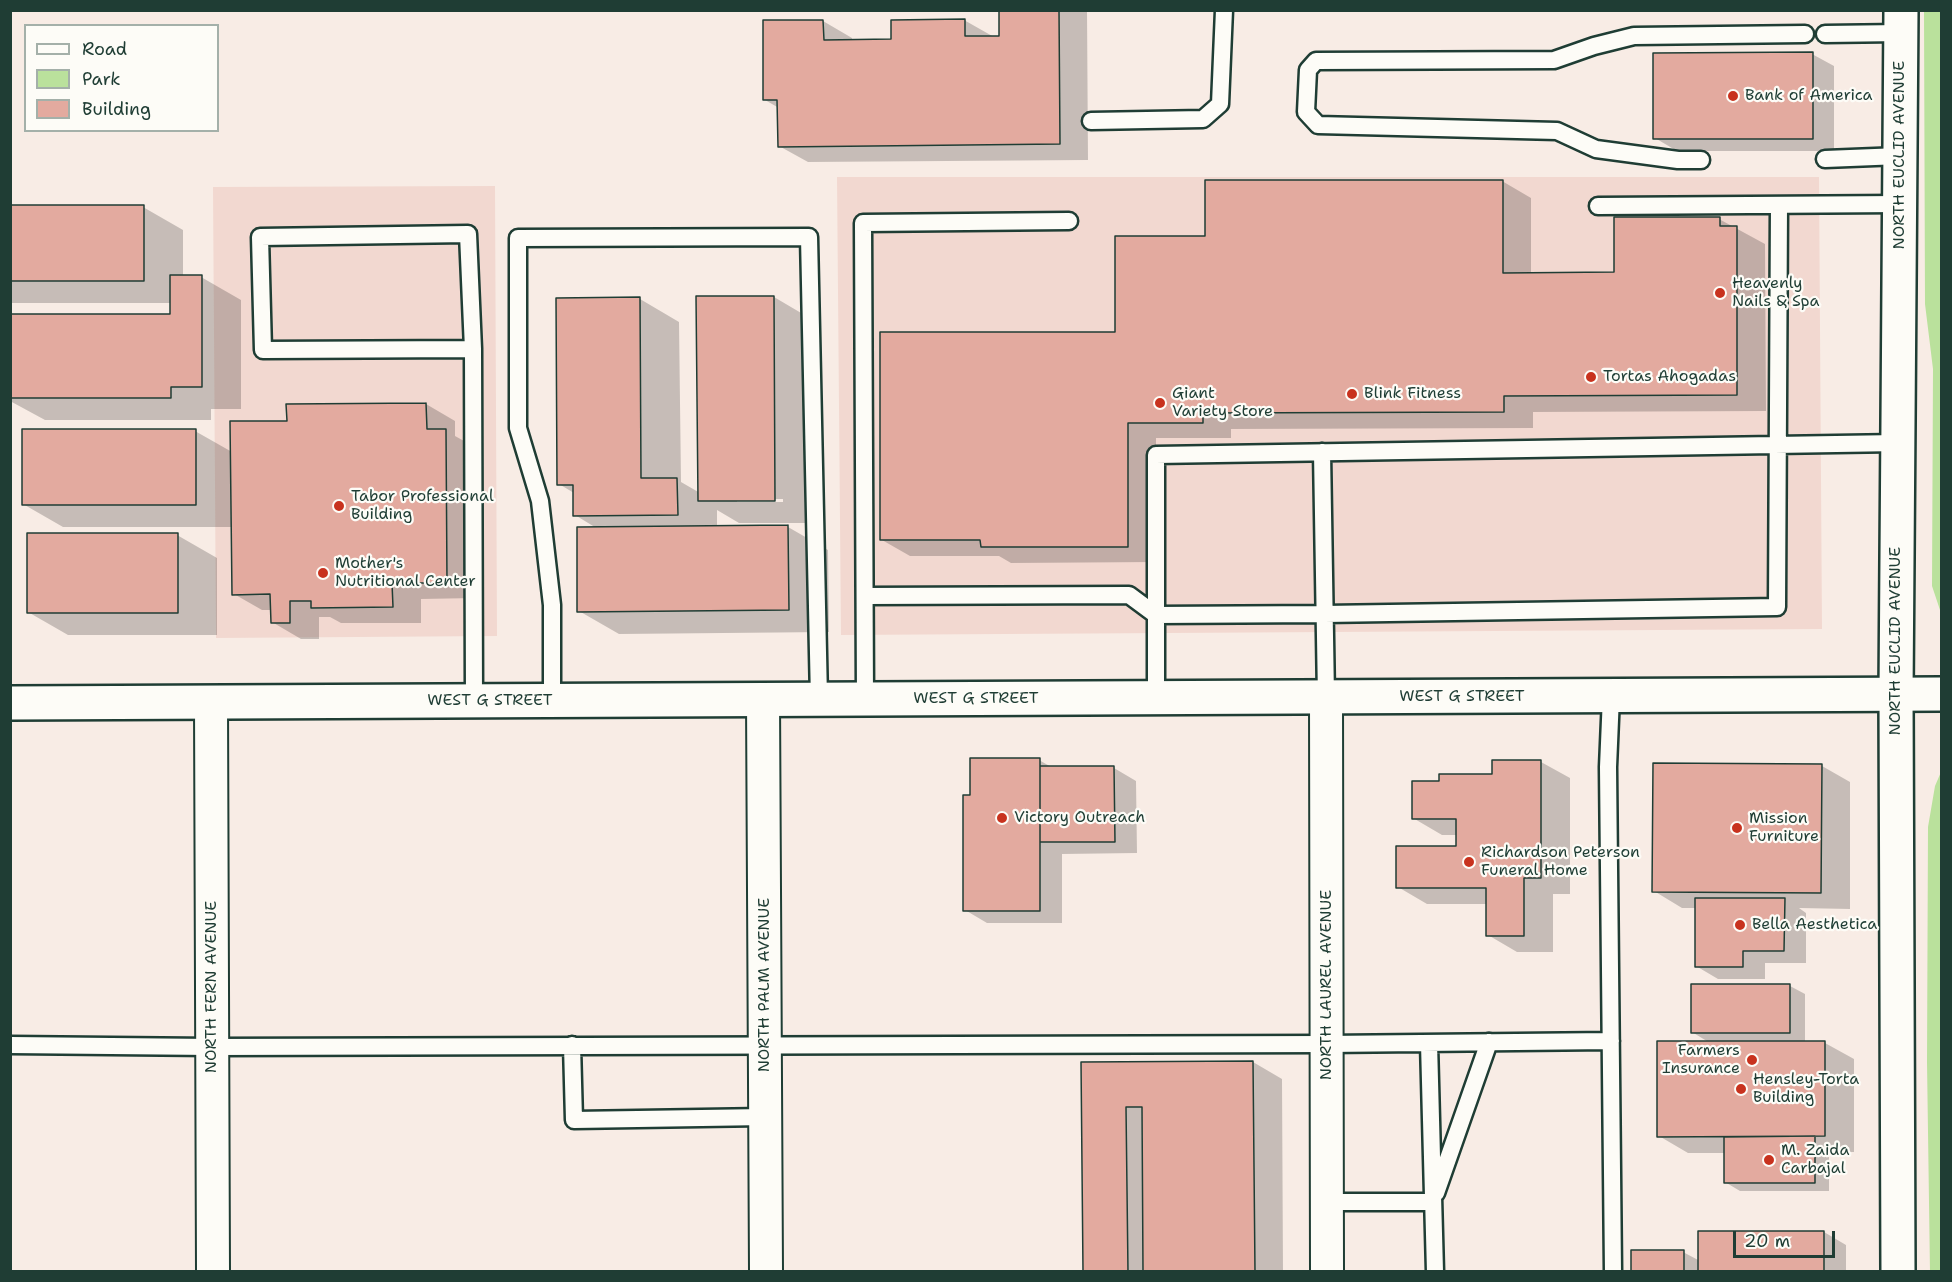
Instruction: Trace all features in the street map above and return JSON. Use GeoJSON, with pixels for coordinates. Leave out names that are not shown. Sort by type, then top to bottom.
{"type":"FeatureCollection","features":[{"type":"Feature","properties":{"kind":"street","name":"NORTH EUCLID AVENUE"},"geometry":{"type":"LineString","coordinates":[[1898,1272],[1896,694],[1901,22]]}},
{"type":"Feature","properties":{"kind":"street","name":"WEST G STREET"},"geometry":{"type":"LineString","coordinates":[[10,703],[1941,694]]}},
{"type":"Feature","properties":{"kind":"street","name":"NORTH LAUREL AVENUE"},"geometry":{"type":"LineString","coordinates":[[1326,698],[1327,1272]]}},
{"type":"Feature","properties":{"kind":"street","name":"NORTH PALM AVENUE"},"geometry":{"type":"LineString","coordinates":[[763,699],[766,1272]]}},
{"type":"Feature","properties":{"kind":"street","name":"NORTH FERN AVENUE"},"geometry":{"type":"LineString","coordinates":[[211,703],[213,1272]]}},
{"type":"Feature","properties":{"kind":"lane"},"geometry":{"type":"LineString","coordinates":[[1091,121],[1203,119],[1212,112],[1220,104],[1224,10]]}},
{"type":"Feature","properties":{"kind":"lane"},"geometry":{"type":"LineString","coordinates":[[1826,34],[1901,22]]}},
{"type":"Feature","properties":{"kind":"lane"},"geometry":{"type":"LineString","coordinates":[[1701,160],[1678,160],[1596,149],[1557,131],[1318,125],[1306,112],[1308,70],[1316,61],[1554,60],[1594,46],[1634,36],[1805,34]]}},
{"type":"Feature","properties":{"kind":"lane"},"geometry":{"type":"LineString","coordinates":[[1826,159],[1900,156]]}},
{"type":"Feature","properties":{"kind":"lane"},"geometry":{"type":"LineString","coordinates":[[1598,206],[1900,204]]}},
{"type":"Feature","properties":{"kind":"lane"},"geometry":{"type":"LineString","coordinates":[[865,596],[1129,594],[1156,615],[1777,607],[1779,205]]}},
{"type":"Feature","properties":{"kind":"lane"},"geometry":{"type":"LineString","coordinates":[[865,699],[862,223],[1069,221]]}},
{"type":"Feature","properties":{"kind":"lane"},"geometry":{"type":"LineString","coordinates":[[473,349],[263,350],[260,237],[468,234],[473,349],[474,701]]}},
{"type":"Feature","properties":{"kind":"lane"},"geometry":{"type":"LineString","coordinates":[[552,700],[552,605],[540,501],[518,428],[518,238],[809,237],[819,699]]}},
{"type":"Feature","properties":{"kind":"lane"},"geometry":{"type":"LineString","coordinates":[[1156,698],[1156,454],[1898,443]]}},
{"type":"Feature","properties":{"kind":"lane"},"geometry":{"type":"LineString","coordinates":[[1322,452],[1326,698]]}},
{"type":"Feature","properties":{"kind":"lane"},"geometry":{"type":"LineString","coordinates":[[1611,696],[1608,767],[1613,1272]]}},
{"type":"Feature","properties":{"kind":"lane"},"geometry":{"type":"LineString","coordinates":[[10,1045],[212,1047],[1611,1041]]}},
{"type":"Feature","properties":{"kind":"lane"},"geometry":{"type":"LineString","coordinates":[[1433,1202],[1489,1042]]}},
{"type":"Feature","properties":{"kind":"lane"},"geometry":{"type":"LineString","coordinates":[[1429,1043],[1435,1272]]}},
{"type":"Feature","properties":{"kind":"lane"},"geometry":{"type":"LineString","coordinates":[[572,1045],[574,1120],[765,1117]]}},
{"type":"Feature","properties":{"kind":"lane"},"geometry":{"type":"LineString","coordinates":[[1327,1202],[1433,1202]]}},
{"type":"Feature","properties":{"kind":"shaded area"},"geometry":{"type":"Polygon","coordinates":[[[837,177],[1819,177],[1822,629],[841,635],[837,177]]]}},
{"type":"Feature","properties":{"kind":"shaded area"},"geometry":{"type":"Polygon","coordinates":[[[495,186],[497,636],[216,638],[213,187],[495,186]]]}},
{"type":"Feature","properties":{"kind":"green space"},"geometry":{"type":"Polygon","coordinates":[[[1924,11],[1942,11],[1941,613],[1932,586],[1933,369],[1925,304],[1924,11]]]}},
{"type":"Feature","properties":{"kind":"green space"},"geometry":{"type":"Polygon","coordinates":[[[1941,772],[1942,1271],[1930,1272],[1927,1062],[1928,827],[1935,786],[1941,772]]]}},
{"type":"Feature","properties":{"kind":"building"},"geometry":{"type":"Polygon","coordinates":[[[999,10],[1059,10],[1060,144],[778,147],[777,100],[763,100],[763,20],[823,20],[824,40],[891,39],[891,20],[965,19],[965,36],[999,36],[999,10]]]}},
{"type":"Feature","properties":{"kind":"building","name":"Bank of America"},"geometry":{"type":"Polygon","coordinates":[[[1813,52],[1813,139],[1653,139],[1653,53],[1813,52]]]}},
{"type":"Feature","properties":{"kind":"building"},"geometry":{"type":"Polygon","coordinates":[[[1205,180],[1503,180],[1503,273],[1614,272],[1614,217],[1720,217],[1720,226],[1737,226],[1737,395],[1504,396],[1504,412],[1203,413],[1203,423],[1128,423],[1128,547],[981,547],[980,540],[880,540],[880,332],[1115,332],[1115,236],[1205,236],[1205,180]]]}},
{"type":"Feature","properties":{"kind":"building"},"geometry":{"type":"Polygon","coordinates":[[[10,205],[144,205],[144,281],[10,281],[10,205]]]}},
{"type":"Feature","properties":{"kind":"building"},"geometry":{"type":"Polygon","coordinates":[[[170,275],[202,275],[202,387],[171,387],[171,398],[10,398],[10,314],[170,314],[170,275]]]}},
{"type":"Feature","properties":{"kind":"building"},"geometry":{"type":"Polygon","coordinates":[[[696,296],[774,296],[775,501],[698,501],[696,296]]]}},
{"type":"Feature","properties":{"kind":"building"},"geometry":{"type":"Polygon","coordinates":[[[640,297],[641,478],[677,478],[678,515],[573,516],[573,485],[557,485],[556,298],[640,297]]]}},
{"type":"Feature","properties":{"kind":"building","name":"Tabor Professional Building"},"geometry":{"type":"Polygon","coordinates":[[[426,403],[427,429],[446,429],[447,583],[392,583],[393,607],[311,608],[311,601],[290,601],[290,623],[271,623],[270,594],[232,595],[230,421],[287,421],[286,404],[426,403]]]}},
{"type":"Feature","properties":{"kind":"building"},"geometry":{"type":"Polygon","coordinates":[[[22,429],[196,429],[196,505],[22,505],[22,429]]]}},
{"type":"Feature","properties":{"kind":"building"},"geometry":{"type":"Polygon","coordinates":[[[788,525],[789,610],[577,612],[577,527],[788,525]]]}},
{"type":"Feature","properties":{"kind":"building"},"geometry":{"type":"Polygon","coordinates":[[[27,533],[178,533],[178,613],[27,613],[27,533]]]}},
{"type":"Feature","properties":{"kind":"building","name":"Victory Outreach"},"geometry":{"type":"Polygon","coordinates":[[[970,758],[1040,758],[1040,911],[963,911],[963,795],[970,795],[970,758]]]}},
{"type":"Feature","properties":{"kind":"building","name":"Richardson Peterson Funeral Home"},"geometry":{"type":"Polygon","coordinates":[[[1492,760],[1541,760],[1541,878],[1524,878],[1524,936],[1486,936],[1486,888],[1396,888],[1396,846],[1456,846],[1456,819],[1412,819],[1412,781],[1439,781],[1439,774],[1492,774],[1492,760]]]}},
{"type":"Feature","properties":{"kind":"building","name":"Mission Furniture"},"geometry":{"type":"Polygon","coordinates":[[[1653,763],[1822,764],[1821,893],[1652,892],[1653,763]]]}},
{"type":"Feature","properties":{"kind":"building"},"geometry":{"type":"Polygon","coordinates":[[[1040,766],[1114,766],[1115,842],[1040,842],[1040,766]]]}},
{"type":"Feature","properties":{"kind":"building","name":"Bella Aesthetica"},"geometry":{"type":"Polygon","coordinates":[[[1695,898],[1785,898],[1784,951],[1743,951],[1743,967],[1695,967],[1695,898]]]}},
{"type":"Feature","properties":{"kind":"building"},"geometry":{"type":"Polygon","coordinates":[[[1691,984],[1790,984],[1790,1033],[1691,1033],[1691,984]]]}},
{"type":"Feature","properties":{"kind":"building","name":"Hensley-Torta Building"},"geometry":{"type":"Polygon","coordinates":[[[1657,1041],[1825,1041],[1825,1136],[1657,1137],[1657,1041]]]}},
{"type":"Feature","properties":{"kind":"building"},"geometry":{"type":"Polygon","coordinates":[[[1253,1061],[1255,1272],[1143,1272],[1142,1107],[1126,1107],[1128,1272],[1083,1272],[1081,1062],[1253,1061]]]}},
{"type":"Feature","properties":{"kind":"building","name":"M. Zaida Carbajal"},"geometry":{"type":"Polygon","coordinates":[[[1815,1136],[1815,1183],[1724,1183],[1724,1137],[1815,1136]]]}},
{"type":"Feature","properties":{"kind":"building"},"geometry":{"type":"Polygon","coordinates":[[[1698,1231],[1824,1231],[1824,1272],[1698,1272],[1698,1231]]]}},
{"type":"Feature","properties":{"kind":"building"},"geometry":{"type":"Polygon","coordinates":[[[1631,1250],[1684,1250],[1684,1272],[1631,1272],[1631,1250]]]}},
{"type":"Feature","properties":{"kind":"place","name":"Bank of America"},"geometry":{"type":"Point","coordinates":[1733,96]}},
{"type":"Feature","properties":{"kind":"place","name":"Heavenly Nails & Spa"},"geometry":{"type":"Point","coordinates":[1720,293]}},
{"type":"Feature","properties":{"kind":"place","name":"Tortas Ahogadas"},"geometry":{"type":"Point","coordinates":[1591,377]}},
{"type":"Feature","properties":{"kind":"place","name":"Blink Fitness"},"geometry":{"type":"Point","coordinates":[1352,394]}},
{"type":"Feature","properties":{"kind":"place","name":"Giant Variety Store"},"geometry":{"type":"Point","coordinates":[1160,403]}},
{"type":"Feature","properties":{"kind":"place","name":"Tabor Professional Building"},"geometry":{"type":"Point","coordinates":[339,506]}},
{"type":"Feature","properties":{"kind":"place","name":"Mother's Nutritional Center"},"geometry":{"type":"Point","coordinates":[323,573]}},
{"type":"Feature","properties":{"kind":"place","name":"Victory Outreach"},"geometry":{"type":"Point","coordinates":[1002,818]}},
{"type":"Feature","properties":{"kind":"place","name":"Mission Furniture"},"geometry":{"type":"Point","coordinates":[1737,828]}},
{"type":"Feature","properties":{"kind":"place","name":"Richardson Peterson Funeral Home"},"geometry":{"type":"Point","coordinates":[1469,862]}},
{"type":"Feature","properties":{"kind":"place","name":"Bella Aesthetica"},"geometry":{"type":"Point","coordinates":[1740,925]}},
{"type":"Feature","properties":{"kind":"place","name":"Farmers Insurance"},"geometry":{"type":"Point","coordinates":[1752,1060]}},
{"type":"Feature","properties":{"kind":"place","name":"Hensley-Torta Building"},"geometry":{"type":"Point","coordinates":[1741,1089]}},
{"type":"Feature","properties":{"kind":"place","name":"M. Zaida Carbajal"},"geometry":{"type":"Point","coordinates":[1769,1160]}}]}
